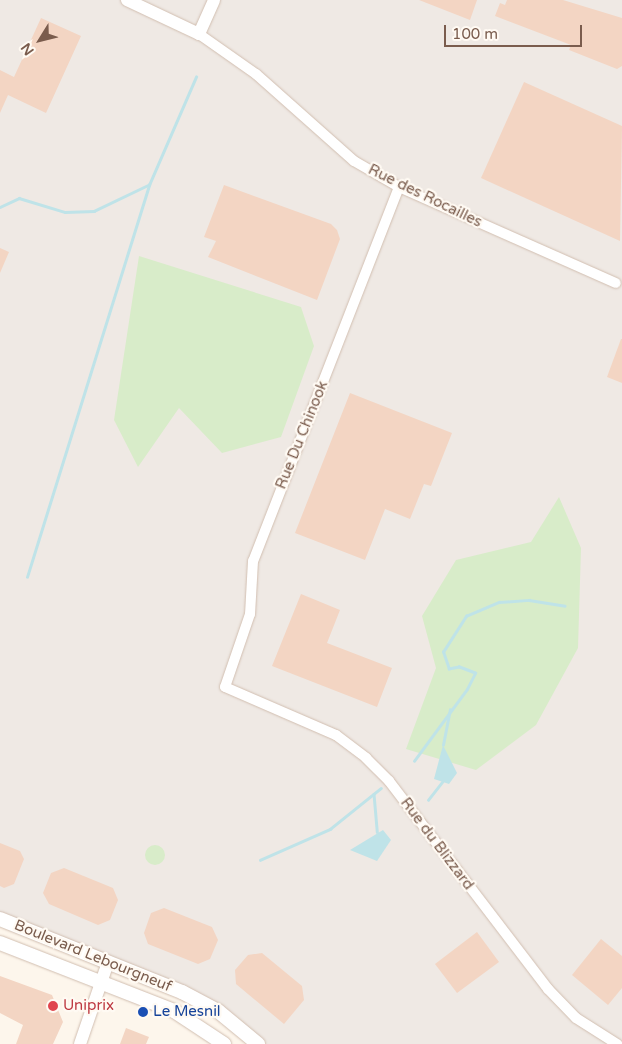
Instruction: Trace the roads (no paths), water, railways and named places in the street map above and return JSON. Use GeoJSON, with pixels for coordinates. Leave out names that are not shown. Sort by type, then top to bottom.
{"type":"FeatureCollection","features":[{"type":"Feature","properties":{"kind":"main road","name":"Boulevard Lebourgneuf"},"geometry":{"type":"LineString","coordinates":[[0,919],[108,962],[218,1010],[258,1044]]}},
{"type":"Feature","properties":{"kind":"main road","name":"Boulevard Lebourgneuf"},"geometry":{"type":"LineString","coordinates":[[0,944],[174,1011],[224,1044]]}},
{"type":"Feature","properties":{"kind":"street","name":"Rue des Rocailles"},"geometry":{"type":"LineString","coordinates":[[127,0],[198,34],[256,74],[354,161],[399,187],[616,283]]}},
{"type":"Feature","properties":{"kind":"street"},"geometry":{"type":"LineString","coordinates":[[198,34],[214,0]]}},
{"type":"Feature","properties":{"kind":"street","name":"Rue Du Chinook"},"geometry":{"type":"LineString","coordinates":[[225,687],[250,614],[253,561],[399,187]]}},
{"type":"Feature","properties":{"kind":"street","name":"Rue du Blizzard"},"geometry":{"type":"LineString","coordinates":[[225,687],[336,735],[366,758],[389,781],[548,989],[576,1018],[617,1044]]}},
{"type":"Feature","properties":{"kind":"street"},"geometry":{"type":"LineString","coordinates":[[80,1044],[108,962]]}},
{"type":"Feature","properties":{"kind":"water"},"geometry":{"type":"Polygon","coordinates":[[[443,745],[457,773],[449,784],[434,779],[443,745]]]}},
{"type":"Feature","properties":{"kind":"water"},"geometry":{"type":"Polygon","coordinates":[[[383,830],[391,840],[377,861],[350,850],[383,830]]]}},
{"type":"Feature","properties":{"kind":"waterway"},"geometry":{"type":"LineString","coordinates":[[27,577],[149,185],[196,77]]}},
{"type":"Feature","properties":{"kind":"waterway"},"geometry":{"type":"LineString","coordinates":[[0,207],[19,198],[65,212],[94,211],[148,185]]}},
{"type":"Feature","properties":{"kind":"waterway"},"geometry":{"type":"LineString","coordinates":[[414,761],[467,689],[475,673],[459,667],[449,669],[443,652],[466,616],[499,602],[529,600],[565,606]]}},
{"type":"Feature","properties":{"kind":"waterway"},"geometry":{"type":"LineString","coordinates":[[443,745],[450,710]]}},
{"type":"Feature","properties":{"kind":"waterway"},"geometry":{"type":"LineString","coordinates":[[428,800],[442,782]]}},
{"type":"Feature","properties":{"kind":"waterway"},"geometry":{"type":"LineString","coordinates":[[260,860],[330,829],[381,788]]}},
{"type":"Feature","properties":{"kind":"waterway"},"geometry":{"type":"LineString","coordinates":[[374,794],[377,832]]}},
{"type":"Feature","properties":{"kind":"place","name":"Uniprix"},"geometry":{"type":"Point","coordinates":[53,1006]}},
{"type":"Feature","properties":{"kind":"place","name":"Le Mesnil"},"geometry":{"type":"Point","coordinates":[143,1012]}}]}
